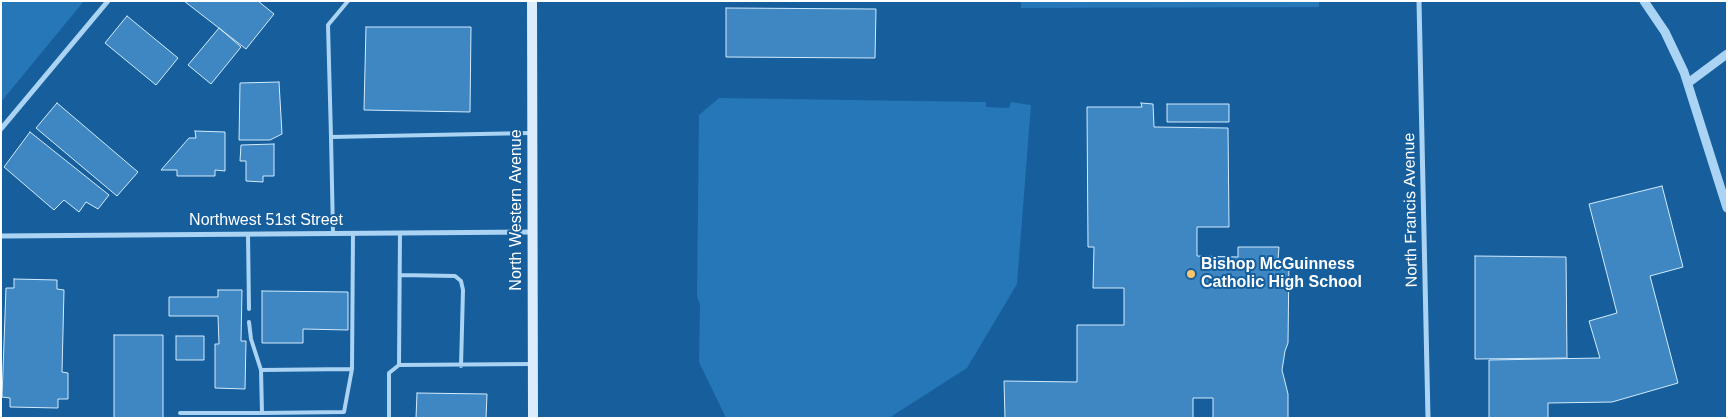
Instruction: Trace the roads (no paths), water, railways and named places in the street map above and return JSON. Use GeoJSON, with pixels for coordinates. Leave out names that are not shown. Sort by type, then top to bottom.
{"type":"FeatureCollection","features":[{"type":"Feature","properties":{"kind":"main road","name":"North Western Avenue"},"geometry":{"type":"LineString","coordinates":[[532,1],[533,418]]}},
{"type":"Feature","properties":{"kind":"street"},"geometry":{"type":"LineString","coordinates":[[1,129],[108,1]]}},
{"type":"Feature","properties":{"kind":"street","name":"North Francis Avenue"},"geometry":{"type":"LineString","coordinates":[[1419,1],[1428,418]]}},
{"type":"Feature","properties":{"kind":"street"},"geometry":{"type":"LineString","coordinates":[[1644,1],[1665,32],[1688,83],[1727,208]]}},
{"type":"Feature","properties":{"kind":"street"},"geometry":{"type":"LineString","coordinates":[[1688,83],[1727,54]]}},
{"type":"Feature","properties":{"kind":"street","name":"Northwest 51st Street"},"geometry":{"type":"LineString","coordinates":[[1,236],[532,232]]}},
{"type":"Feature","properties":{"kind":"lane"},"geometry":{"type":"LineString","coordinates":[[333,233],[328,25],[348,1]]}},
{"type":"Feature","properties":{"kind":"lane"},"geometry":{"type":"LineString","coordinates":[[331,137],[532,132]]}},
{"type":"Feature","properties":{"kind":"lane"},"geometry":{"type":"LineString","coordinates":[[180,413],[344,412],[352,369],[354,233]]}},
{"type":"Feature","properties":{"kind":"lane"},"geometry":{"type":"LineString","coordinates":[[399,365],[400,233]]}},
{"type":"Feature","properties":{"kind":"lane"},"geometry":{"type":"LineString","coordinates":[[248,234],[250,309]]}},
{"type":"Feature","properties":{"kind":"lane"},"geometry":{"type":"LineString","coordinates":[[400,275],[455,276],[461,281],[464,290],[461,366]]}},
{"type":"Feature","properties":{"kind":"lane"},"geometry":{"type":"LineString","coordinates":[[250,322],[251,340],[261,370],[262,413]]}},
{"type":"Feature","properties":{"kind":"lane"},"geometry":{"type":"LineString","coordinates":[[389,417],[389,373],[399,365],[532,364]]}},
{"type":"Feature","properties":{"kind":"lane"},"geometry":{"type":"LineString","coordinates":[[261,370],[352,369]]}},
{"type":"Feature","properties":{"kind":"place","name":"Bishop McGuinness Catholic High School"},"geometry":{"type":"Point","coordinates":[1191,274]}}]}
